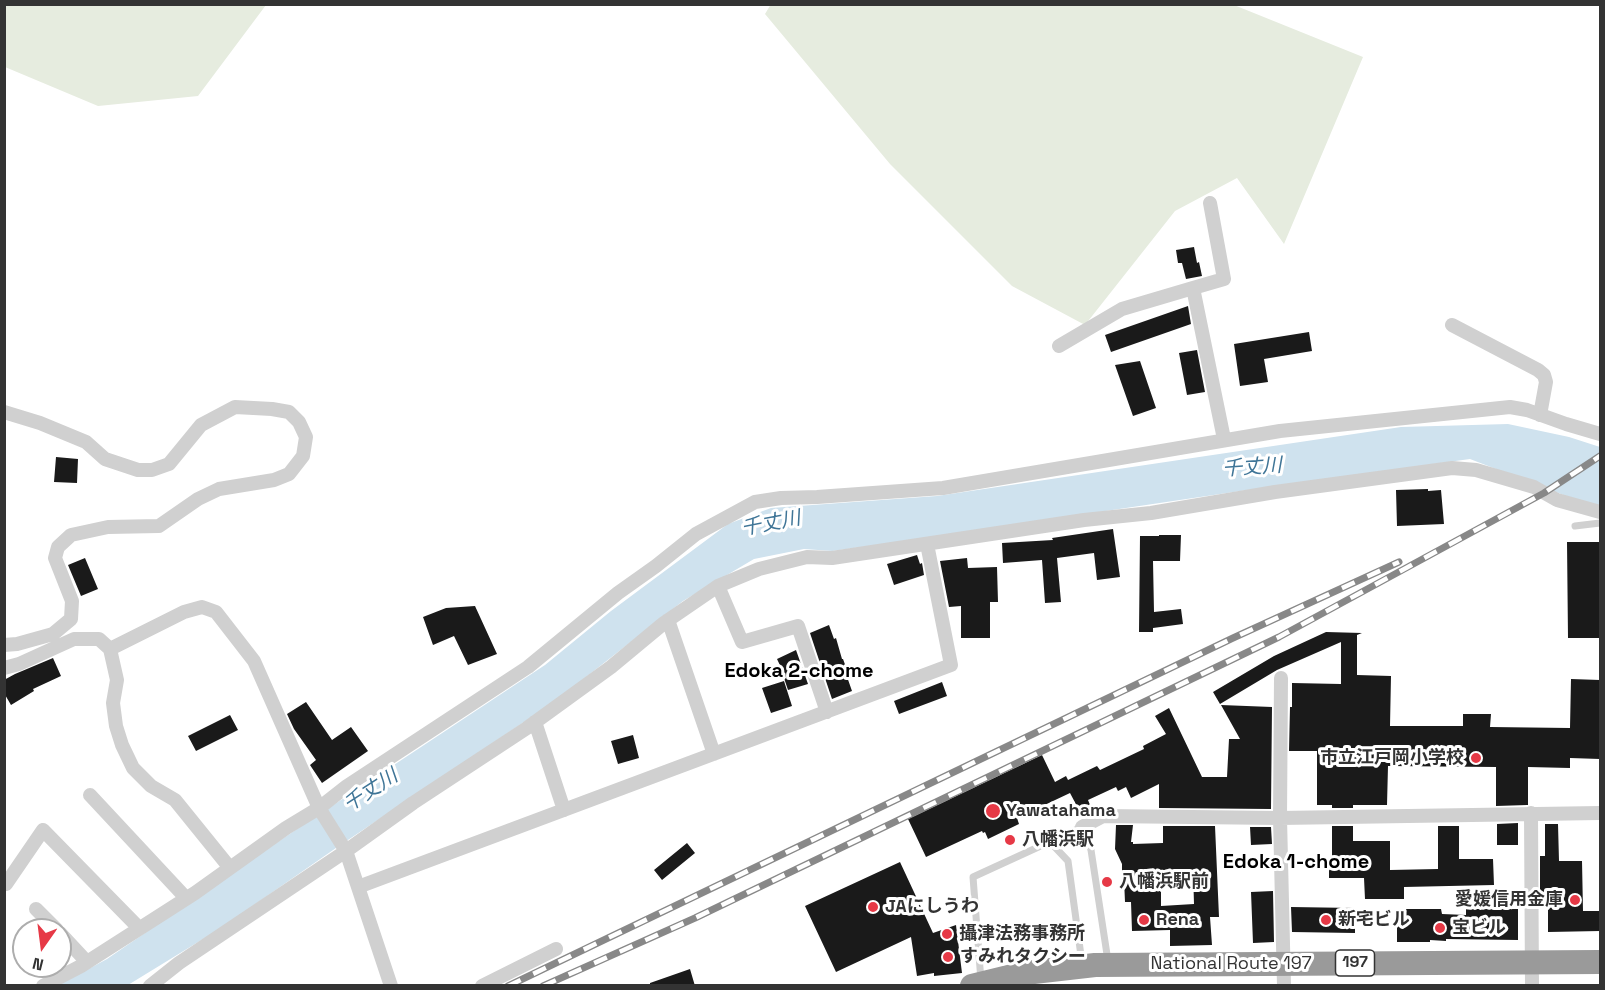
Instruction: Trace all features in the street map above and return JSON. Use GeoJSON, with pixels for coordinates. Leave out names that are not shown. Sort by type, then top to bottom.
{"type":"FeatureCollection","features":[{"type":"Feature","properties":{"kind":"highway","name":"National Route 197"},"geometry":{"type":"LineString","coordinates":[[976,984],[1025,973],[1109,965],[1284,974],[1532,961],[1600,962]]}},
{"type":"Feature","properties":{"kind":"street"},"geometry":{"type":"LineString","coordinates":[[1059,346],[1122,309],[1224,279],[1210,203]]}},
{"type":"Feature","properties":{"kind":"street"},"geometry":{"type":"LineString","coordinates":[[1193,288],[1224,439]]}},
{"type":"Feature","properties":{"kind":"street"},"geometry":{"type":"LineString","coordinates":[[1452,325],[1544,375],[1546,382],[1540,415]]}},
{"type":"Feature","properties":{"kind":"street"},"geometry":{"type":"LineString","coordinates":[[43,986],[87,962],[186,898],[286,828],[319,808],[347,786],[528,667],[618,593],[696,534],[755,502],[781,498],[943,488],[1224,439],[1510,406],[1600,434]]}},
{"type":"Feature","properties":{"kind":"street"},"geometry":{"type":"LineString","coordinates":[[4,412],[40,423],[86,442],[105,459],[138,470],[152,470],[169,464],[201,425],[235,407],[289,412],[299,422],[306,437],[303,456],[289,474],[274,480],[219,489],[198,499],[159,526],[108,527],[71,535],[58,547],[55,558],[72,601],[71,619],[53,634],[17,644],[4,645]]}},
{"type":"Feature","properties":{"kind":"street"},"geometry":{"type":"LineString","coordinates":[[150,986],[179,963],[343,848],[535,722],[611,667],[668,620],[718,586],[759,568],[807,557],[832,558],[1452,468],[1476,470],[1534,488],[1557,500],[1600,512]]}},
{"type":"Feature","properties":{"kind":"street"},"geometry":{"type":"LineString","coordinates":[[358,887],[951,665],[927,544]]}},
{"type":"Feature","properties":{"kind":"street"},"geometry":{"type":"LineString","coordinates":[[718,586],[742,642],[798,626],[827,712]]}},
{"type":"Feature","properties":{"kind":"street"},"geometry":{"type":"LineString","coordinates":[[110,649],[184,612],[202,607],[216,612],[254,662],[319,808],[343,848],[391,986]]}},
{"type":"Feature","properties":{"kind":"street"},"geometry":{"type":"LineString","coordinates":[[668,620],[714,754]]}},
{"type":"Feature","properties":{"kind":"street"},"geometry":{"type":"LineString","coordinates":[[4,668],[19,664],[74,639],[99,639],[110,649],[117,680],[113,703],[116,726],[133,768],[151,786],[175,800],[230,868]]}},
{"type":"Feature","properties":{"kind":"street"},"geometry":{"type":"LineString","coordinates":[[1281,678],[1280,818],[1284,974]]}},
{"type":"Feature","properties":{"kind":"street"},"geometry":{"type":"LineString","coordinates":[[535,722],[564,810]]}},
{"type":"Feature","properties":{"kind":"street"},"geometry":{"type":"LineString","coordinates":[[90,795],[186,898]]}},
{"type":"Feature","properties":{"kind":"street"},"geometry":{"type":"LineString","coordinates":[[1531,813],[1532,986]]}},
{"type":"Feature","properties":{"kind":"street"},"geometry":{"type":"LineString","coordinates":[[1082,827],[1102,816],[1280,818],[1600,813]]}},
{"type":"Feature","properties":{"kind":"street"},"geometry":{"type":"LineString","coordinates":[[6,884],[43,830],[139,928]]}},
{"type":"Feature","properties":{"kind":"street"},"geometry":{"type":"LineString","coordinates":[[36,909],[45,918]]}},
{"type":"Feature","properties":{"kind":"street"},"geometry":{"type":"LineString","coordinates":[[72,946],[87,962]]}},
{"type":"Feature","properties":{"kind":"street"},"geometry":{"type":"LineString","coordinates":[[482,986],[556,949]]}},
{"type":"Feature","properties":{"kind":"lane"},"geometry":{"type":"LineString","coordinates":[[1575,526],[1600,523]]}},
{"type":"Feature","properties":{"kind":"lane"},"geometry":{"type":"LineString","coordinates":[[976,984],[973,877],[1082,827],[1091,850],[1109,965]]}},
{"type":"Feature","properties":{"kind":"lane"},"geometry":{"type":"LineString","coordinates":[[1050,842],[1068,861],[1082,966]]}},
{"type":"Feature","properties":{"kind":"shaded area"},"geometry":{"type":"Polygon","coordinates":[[[771,4],[1234,5],[1363,57],[1284,244],[1237,178],[1175,211],[1085,325],[1012,286],[890,164],[765,14],[771,4]]]}},
{"type":"Feature","properties":{"kind":"shaded area"},"geometry":{"type":"Polygon","coordinates":[[[4,5],[266,5],[198,96],[98,106],[5,67],[4,5]]]}},
{"type":"Feature","properties":{"kind":"water","name":"千丈川"},"geometry":{"type":"Polygon","coordinates":[[[1508,424],[1569,437],[1600,447],[1600,509],[1470,459],[832,551],[804,549],[754,559],[683,601],[572,688],[524,722],[221,928],[128,985],[57,986],[107,959],[291,833],[545,665],[611,611],[728,524],[771,508],[937,496],[1401,427],[1508,424]]]}},
{"type":"Feature","properties":{"kind":"building"},"geometry":{"type":"Polygon","coordinates":[[[1194,247],[1202,276],[1186,279],[1182,263],[1178,263],[1176,250],[1194,247]]]}},
{"type":"Feature","properties":{"kind":"building"},"geometry":{"type":"Polygon","coordinates":[[[1188,306],[1191,324],[1111,352],[1105,335],[1188,306]]]}},
{"type":"Feature","properties":{"kind":"building"},"geometry":{"type":"Polygon","coordinates":[[[1309,332],[1312,351],[1264,359],[1268,382],[1240,386],[1234,344],[1309,332]]]}},
{"type":"Feature","properties":{"kind":"building"},"geometry":{"type":"Polygon","coordinates":[[[1197,350],[1205,392],[1187,395],[1179,353],[1197,350]]]}},
{"type":"Feature","properties":{"kind":"building"},"geometry":{"type":"Polygon","coordinates":[[[1140,361],[1156,408],[1133,416],[1115,365],[1140,361]]]}},
{"type":"Feature","properties":{"kind":"building"},"geometry":{"type":"Polygon","coordinates":[[[56,457],[78,459],[77,483],[54,482],[56,457]]]}},
{"type":"Feature","properties":{"kind":"building"},"geometry":{"type":"Polygon","coordinates":[[[1428,489],[1428,491],[1441,490],[1444,524],[1397,526],[1396,490],[1428,489]]]}},
{"type":"Feature","properties":{"kind":"building"},"geometry":{"type":"Polygon","coordinates":[[[1113,529],[1120,577],[1097,580],[1094,553],[1057,558],[1061,602],[1045,603],[1042,560],[1003,563],[1002,543],[1053,540],[1052,538],[1113,529]]]}},
{"type":"Feature","properties":{"kind":"building"},"geometry":{"type":"Polygon","coordinates":[[[1181,535],[1180,561],[1153,561],[1154,612],[1181,609],[1183,624],[1153,628],[1153,632],[1139,632],[1140,536],[1181,535]]]}},
{"type":"Feature","properties":{"kind":"building"},"geometry":{"type":"Polygon","coordinates":[[[1567,542],[1600,542],[1600,638],[1568,638],[1567,542]]]}},
{"type":"Feature","properties":{"kind":"building"},"geometry":{"type":"Polygon","coordinates":[[[917,555],[920,564],[922,563],[924,575],[894,585],[887,564],[917,555]]]}},
{"type":"Feature","properties":{"kind":"building"},"geometry":{"type":"Polygon","coordinates":[[[85,558],[98,589],[81,596],[68,565],[85,558]]]}},
{"type":"Feature","properties":{"kind":"building"},"geometry":{"type":"Polygon","coordinates":[[[967,558],[968,568],[997,567],[998,602],[990,602],[990,638],[961,638],[961,606],[949,607],[940,561],[967,558]]]}},
{"type":"Feature","properties":{"kind":"building"},"geometry":{"type":"Polygon","coordinates":[[[475,606],[497,654],[468,665],[454,636],[433,645],[423,617],[446,608],[475,606]]]}},
{"type":"Feature","properties":{"kind":"building"},"geometry":{"type":"Polygon","coordinates":[[[829,625],[834,639],[836,638],[852,691],[832,699],[810,633],[829,625]]]}},
{"type":"Feature","properties":{"kind":"building"},"geometry":{"type":"Polygon","coordinates":[[[1326,632],[1362,633],[1357,635],[1357,675],[1391,676],[1390,726],[1463,726],[1463,714],[1491,714],[1490,727],[1570,728],[1571,679],[1600,680],[1600,759],[1570,758],[1570,768],[1528,767],[1528,805],[1496,806],[1496,767],[1388,766],[1387,805],[1353,805],[1353,808],[1332,808],[1332,805],[1317,805],[1317,751],[1289,751],[1292,683],[1341,684],[1341,642],[1277,670],[1220,704],[1213,692],[1274,656],[1326,632]]]}},
{"type":"Feature","properties":{"kind":"building"},"geometry":{"type":"Polygon","coordinates":[[[796,650],[808,684],[788,690],[784,678],[786,678],[777,659],[796,650]]]}},
{"type":"Feature","properties":{"kind":"building"},"geometry":{"type":"Polygon","coordinates":[[[53,658],[61,676],[33,689],[34,691],[11,705],[4,693],[4,680],[53,658]]]}},
{"type":"Feature","properties":{"kind":"building"},"geometry":{"type":"Polygon","coordinates":[[[784,681],[792,706],[771,713],[762,688],[784,681]]]}},
{"type":"Feature","properties":{"kind":"building"},"geometry":{"type":"Polygon","coordinates":[[[942,682],[947,696],[899,714],[894,701],[942,682]]]}},
{"type":"Feature","properties":{"kind":"building"},"geometry":{"type":"Polygon","coordinates":[[[306,702],[332,740],[351,727],[368,751],[322,783],[310,765],[316,760],[294,729],[287,714],[306,702]]]}},
{"type":"Feature","properties":{"kind":"building"},"geometry":{"type":"Polygon","coordinates":[[[1221,705],[1272,707],[1271,809],[1159,808],[1159,784],[1131,798],[1126,787],[1118,791],[1116,787],[1088,800],[1090,805],[1079,810],[1070,793],[1017,818],[1019,824],[988,839],[982,831],[926,857],[908,819],[1042,755],[1055,782],[1066,776],[1068,780],[1097,766],[1100,770],[1144,749],[1143,746],[1166,734],[1155,716],[1169,708],[1202,777],[1227,777],[1229,739],[1240,739],[1221,705]]]}},
{"type":"Feature","properties":{"kind":"building"},"geometry":{"type":"Polygon","coordinates":[[[230,715],[238,730],[196,751],[188,736],[230,715]]]}},
{"type":"Feature","properties":{"kind":"building"},"geometry":{"type":"Polygon","coordinates":[[[633,735],[639,758],[618,764],[611,741],[633,735]]]}},
{"type":"Feature","properties":{"kind":"building"},"geometry":{"type":"Polygon","coordinates":[[[1518,823],[1518,845],[1497,845],[1497,824],[1518,823]]]}},
{"type":"Feature","properties":{"kind":"building"},"geometry":{"type":"Polygon","coordinates":[[[1545,824],[1558,824],[1559,861],[1582,861],[1583,911],[1600,911],[1600,931],[1548,932],[1548,897],[1540,897],[1540,856],[1545,856],[1545,824]]]}},
{"type":"Feature","properties":{"kind":"building"},"geometry":{"type":"Polygon","coordinates":[[[1116,825],[1133,825],[1131,842],[1133,844],[1163,843],[1163,826],[1215,826],[1219,917],[1210,917],[1212,945],[1170,946],[1170,930],[1132,931],[1131,902],[1125,902],[1122,864],[1115,849],[1116,825]],[[1193,870],[1161,871],[1161,906],[1194,904],[1193,870]]]}},
{"type":"Feature","properties":{"kind":"building"},"geometry":{"type":"Polygon","coordinates":[[[1332,826],[1353,826],[1353,841],[1390,841],[1390,870],[1438,869],[1438,826],[1459,826],[1459,859],[1493,859],[1494,885],[1404,887],[1404,899],[1365,899],[1364,878],[1329,878],[1329,864],[1332,864],[1332,826]]]}},
{"type":"Feature","properties":{"kind":"building"},"geometry":{"type":"Polygon","coordinates":[[[1250,827],[1271,827],[1272,844],[1251,845],[1250,827]]]}},
{"type":"Feature","properties":{"kind":"building"},"geometry":{"type":"Polygon","coordinates":[[[687,843],[695,853],[662,880],[654,870],[687,843]]]}},
{"type":"Feature","properties":{"kind":"building"},"geometry":{"type":"Polygon","coordinates":[[[900,862],[933,933],[956,925],[962,973],[934,976],[934,973],[917,976],[911,937],[836,972],[805,906],[900,862]]]}},
{"type":"Feature","properties":{"kind":"building"},"geometry":{"type":"Polygon","coordinates":[[[1273,891],[1274,942],[1253,943],[1251,892],[1273,891]]]}},
{"type":"Feature","properties":{"kind":"building","name":"新宅ビル"},"geometry":{"type":"Polygon","coordinates":[[[1291,907],[1355,908],[1355,933],[1292,932],[1291,907]]]}},
{"type":"Feature","properties":{"kind":"building"},"geometry":{"type":"Polygon","coordinates":[[[1397,909],[1441,909],[1442,914],[1466,915],[1466,909],[1518,909],[1518,940],[1446,939],[1446,941],[1430,940],[1430,942],[1397,942],[1397,909]]]}},
{"type":"Feature","properties":{"kind":"building"},"geometry":{"type":"Polygon","coordinates":[[[690,969],[695,986],[650,986],[650,983],[690,969]]]}},
{"type":"Feature","properties":{"kind":"railway"},"geometry":{"type":"LineString","coordinates":[[543,986],[695,918],[1279,637],[1544,493],[1600,456]]}},
{"type":"Feature","properties":{"kind":"railway"},"geometry":{"type":"LineString","coordinates":[[508,986],[1233,638],[1399,562]]}},
{"type":"Feature","properties":{"kind":"place","name":"市立江戸岡小学校"},"geometry":{"type":"Point","coordinates":[1476,758]}},
{"type":"Feature","properties":{"kind":"place","name":"Yawatahama"},"geometry":{"type":"Point","coordinates":[993,811]}},
{"type":"Feature","properties":{"kind":"place","name":"八幡浜駅"},"geometry":{"type":"Point","coordinates":[1010,840]}},
{"type":"Feature","properties":{"kind":"place","name":"八幡浜駅前"},"geometry":{"type":"Point","coordinates":[1107,882]}},
{"type":"Feature","properties":{"kind":"place","name":"愛媛信用金庫"},"geometry":{"type":"Point","coordinates":[1575,900]}},
{"type":"Feature","properties":{"kind":"place","name":"JAにしうわ"},"geometry":{"type":"Point","coordinates":[873,907]}},
{"type":"Feature","properties":{"kind":"place","name":"Rena"},"geometry":{"type":"Point","coordinates":[1144,920]}},
{"type":"Feature","properties":{"kind":"place","name":"新宅ビル"},"geometry":{"type":"Point","coordinates":[1326,920]}},
{"type":"Feature","properties":{"kind":"place","name":"宝ビル"},"geometry":{"type":"Point","coordinates":[1440,928]}},
{"type":"Feature","properties":{"kind":"place","name":"攝津法務事務所"},"geometry":{"type":"Point","coordinates":[947,934]}},
{"type":"Feature","properties":{"kind":"place","name":"すみれタクシー"},"geometry":{"type":"Point","coordinates":[948,957]}},
{"type":"Feature","properties":{"kind":"district","name":"Edoka 2-chome"},"geometry":{"type":"Point","coordinates":[799,672]}},
{"type":"Feature","properties":{"kind":"district","name":"Edoka 1-chome"},"geometry":{"type":"Point","coordinates":[1296,863]}}]}
